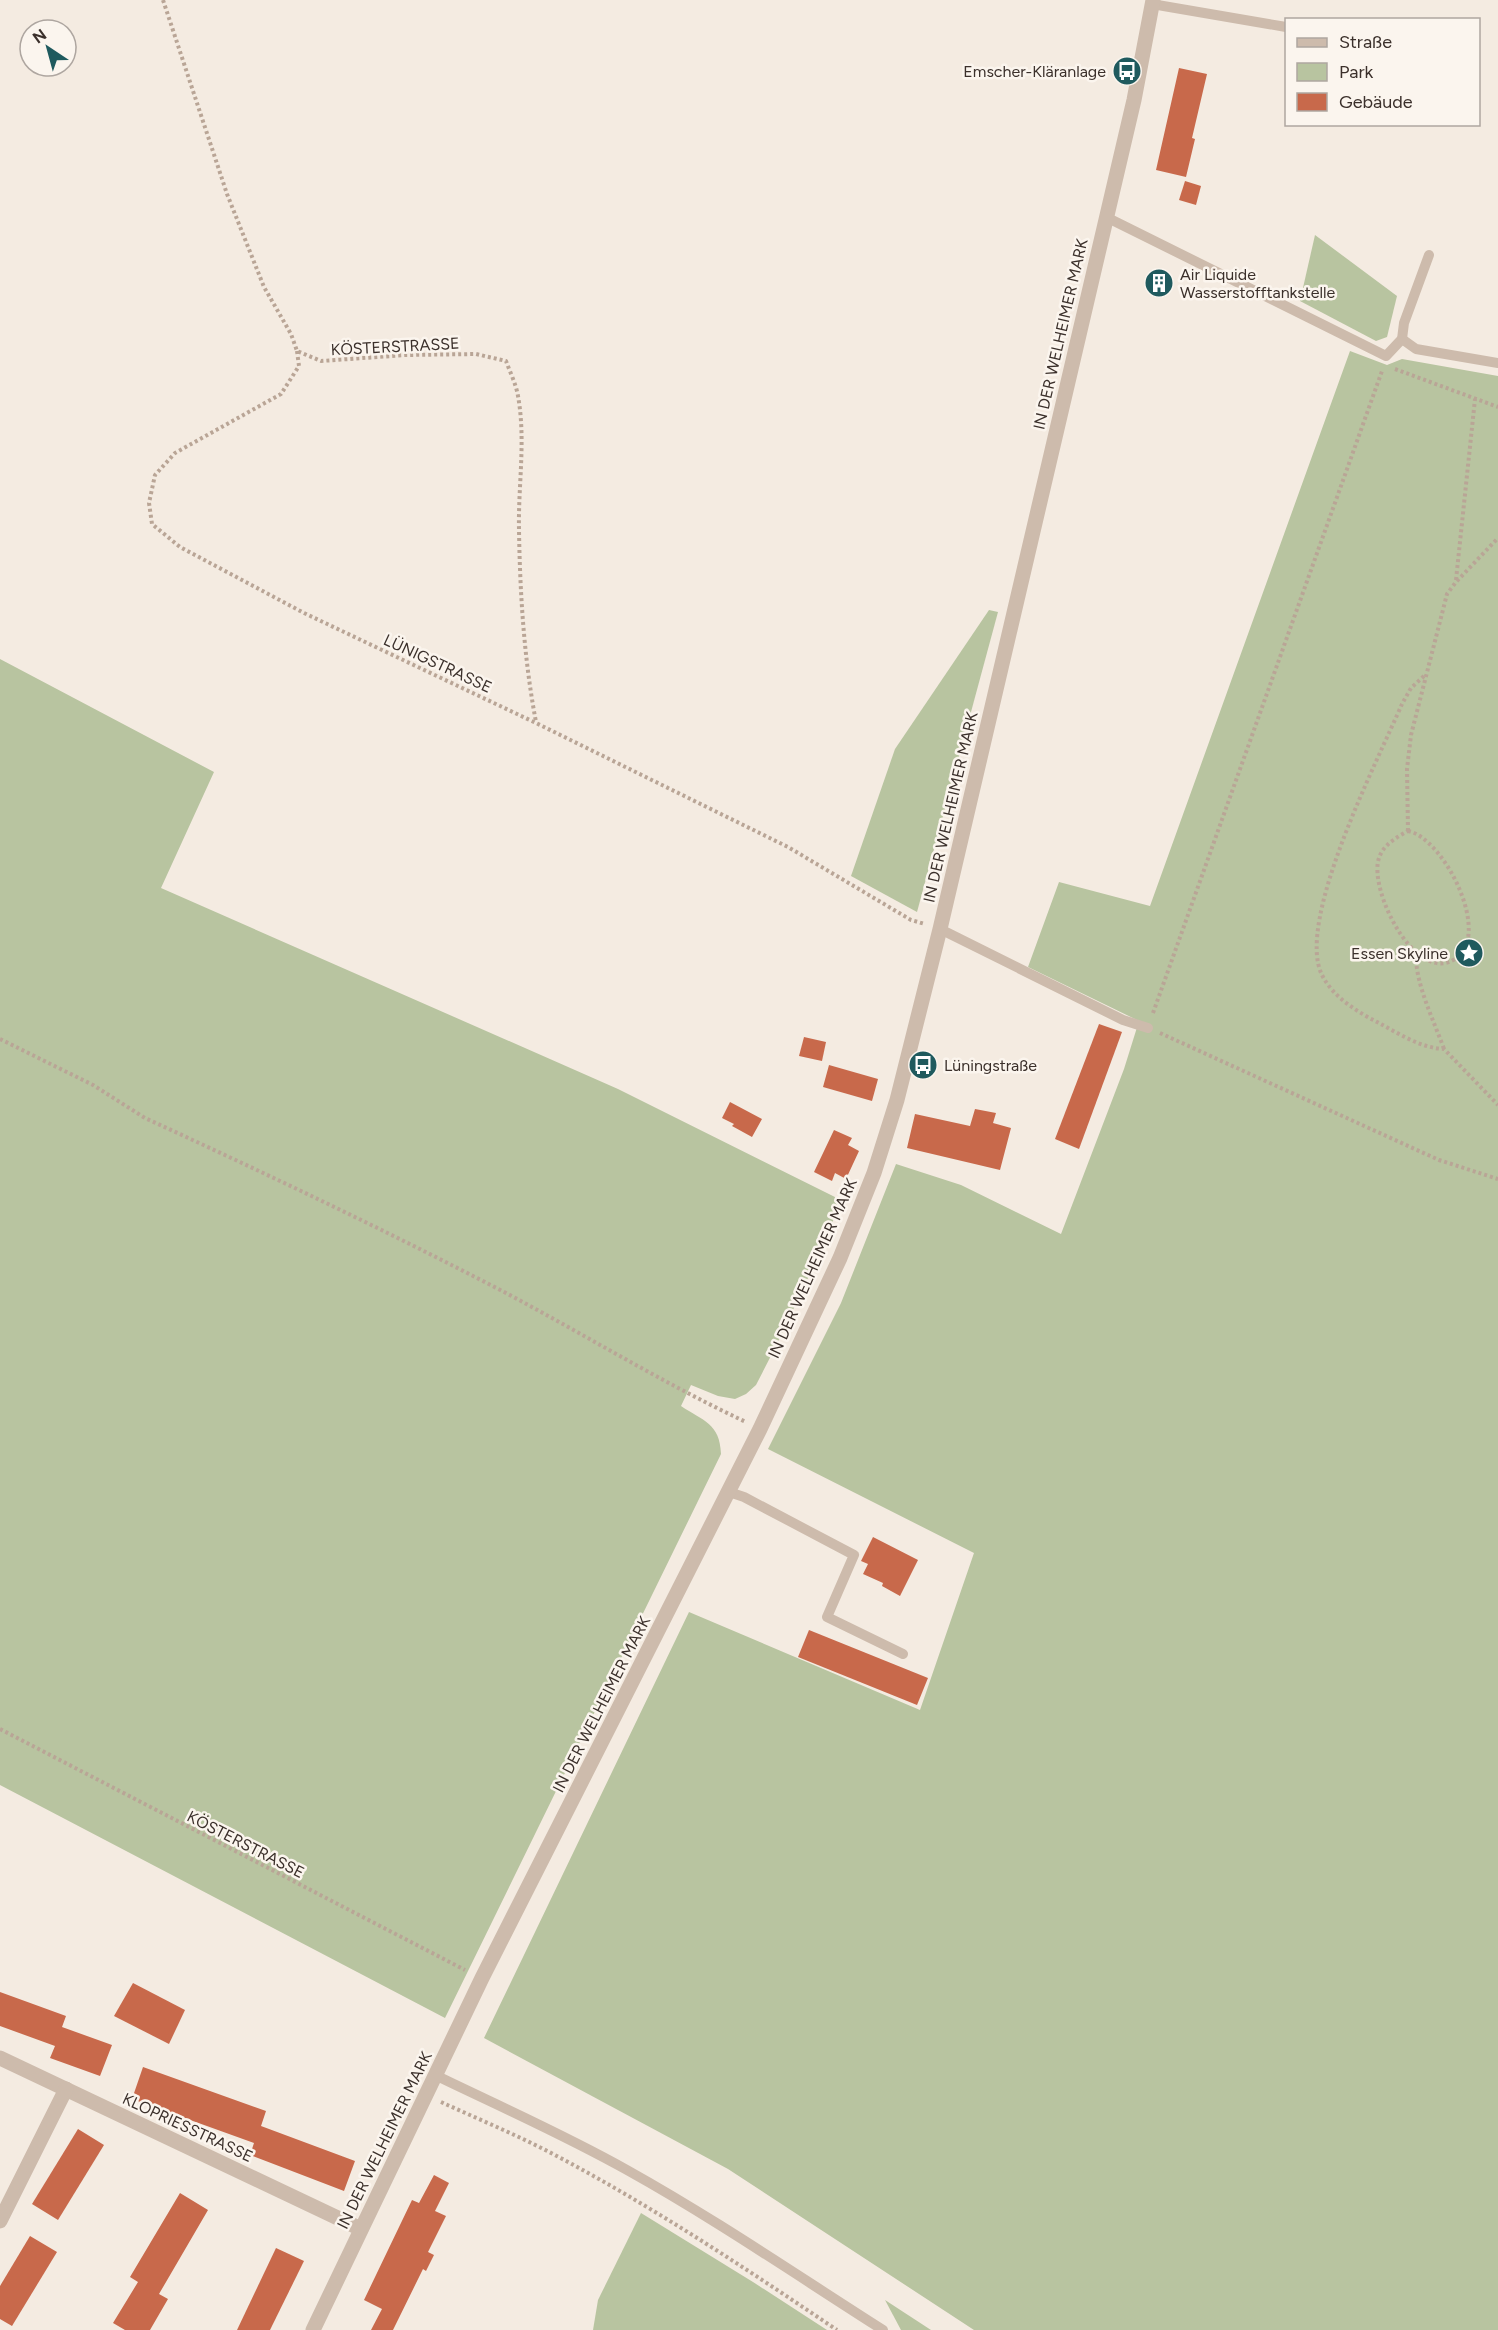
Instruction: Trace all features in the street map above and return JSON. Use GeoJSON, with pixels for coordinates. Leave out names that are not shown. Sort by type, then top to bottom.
{"type":"FeatureCollection","features":[{"type":"Feature","properties":{"kind":"street","name":"IN DER WELHEIMER MARK"},"geometry":{"type":"LineString","coordinates":[[313,2330],[482,1978],[760,1429],[840,1258],[874,1173],[897,1100],[940,929],[1134,100],[1153,2]]}},
{"type":"Feature","properties":{"kind":"street","name":"KLOPRIESSTRASSE"},"geometry":{"type":"LineString","coordinates":[[0,2058],[362,2229]]}},
{"type":"Feature","properties":{"kind":"street"},"geometry":{"type":"LineString","coordinates":[[0,2221],[66,2089]]}},
{"type":"Feature","properties":{"kind":"lane"},"geometry":{"type":"LineString","coordinates":[[1153,2],[1285,27]]}},
{"type":"Feature","properties":{"kind":"lane"},"geometry":{"type":"LineString","coordinates":[[1106,217],[1386,356],[1402,339],[1404,323],[1429,255]]}},
{"type":"Feature","properties":{"kind":"lane"},"geometry":{"type":"LineString","coordinates":[[1402,339],[1416,350],[1498,363]]}},
{"type":"Feature","properties":{"kind":"lane"},"geometry":{"type":"LineString","coordinates":[[940,929],[1124,1020],[1148,1028]]}},
{"type":"Feature","properties":{"kind":"lane"},"geometry":{"type":"LineString","coordinates":[[729,1492],[744,1497],[854,1555],[827,1617],[903,1654]]}},
{"type":"Feature","properties":{"kind":"lane"},"geometry":{"type":"LineString","coordinates":[[435,2075],[627,2170],[703,2215],[883,2330]]}},
{"type":"Feature","properties":{"kind":"path"},"geometry":{"type":"LineString","coordinates":[[163,0],[227,194],[264,287],[291,334],[297,351]]}},
{"type":"Feature","properties":{"kind":"path","name":"KÖSTERSTRASSE"},"geometry":{"type":"LineString","coordinates":[[297,351],[321,361],[406,355],[464,354],[476,354],[506,361],[518,396],[521,435],[519,529],[523,617],[528,677],[536,723]]}},
{"type":"Feature","properties":{"kind":"path","name":"LÜNIGSTRASSE"},"geometry":{"type":"LineString","coordinates":[[297,351],[299,366],[281,394],[175,453],[155,475],[149,503],[152,524],[180,547],[304,613],[536,723],[788,847],[911,920],[940,929]]}},
{"type":"Feature","properties":{"kind":"path"},"geometry":{"type":"LineString","coordinates":[[1386,356],[1395,369],[1498,407]]}},
{"type":"Feature","properties":{"kind":"path"},"geometry":{"type":"LineString","coordinates":[[1386,356],[1380,381],[1148,1028],[1439,1160],[1498,1179]]}},
{"type":"Feature","properties":{"kind":"path"},"geometry":{"type":"LineString","coordinates":[[1456,582],[1475,399]]}},
{"type":"Feature","properties":{"kind":"path"},"geometry":{"type":"LineString","coordinates":[[1408,831],[1407,769],[1410,735],[1447,594],[1498,538]]}},
{"type":"Feature","properties":{"kind":"path"},"geometry":{"type":"LineString","coordinates":[[1424,676],[1411,688],[1402,704],[1333,864],[1322,904],[1317,948],[1321,973],[1328,985],[1349,1005],[1402,1037],[1436,1049],[1444,1049]]}},
{"type":"Feature","properties":{"kind":"path"},"geometry":{"type":"LineString","coordinates":[[1408,831],[1419,833],[1444,860],[1463,898],[1469,925],[1466,943],[1454,960],[1441,963],[1416,954],[1403,938],[1383,900],[1377,867],[1379,856],[1385,848],[1394,839],[1408,831]]}},
{"type":"Feature","properties":{"kind":"path"},"geometry":{"type":"LineString","coordinates":[[1416,954],[1420,978],[1444,1049],[1498,1105]]}},
{"type":"Feature","properties":{"kind":"path"},"geometry":{"type":"LineString","coordinates":[[0,1039],[93,1085],[145,1118],[477,1277],[687,1394],[760,1429]]}},
{"type":"Feature","properties":{"kind":"path","name":"KÖSTERSTRASSE"},"geometry":{"type":"LineString","coordinates":[[0,1729],[482,1978]]}},
{"type":"Feature","properties":{"kind":"path"},"geometry":{"type":"LineString","coordinates":[[426,2095],[552,2153],[618,2190],[731,2259],[837,2330]]}},
{"type":"Feature","properties":{"kind":"green space"},"geometry":{"type":"Polygon","coordinates":[[[1315,235],[1397,296],[1387,337],[1376,341],[1300,301],[1315,235]]]}},
{"type":"Feature","properties":{"kind":"green space"},"geometry":{"type":"Polygon","coordinates":[[[1350,351],[1387,365],[1402,359],[1498,376],[1498,2330],[974,2330],[728,2169],[484,2038],[689,1612],[920,1710],[974,1553],[768,1449],[841,1303],[896,1164],[961,1185],[1061,1234],[1124,1069],[1139,1021],[1028,967],[1059,882],[1150,906],[1350,351]]]}},
{"type":"Feature","properties":{"kind":"green space"},"geometry":{"type":"Polygon","coordinates":[[[989,610],[998,612],[917,912],[851,876],[895,749],[989,610]]]}},
{"type":"Feature","properties":{"kind":"green space"},"geometry":{"type":"Polygon","coordinates":[[[0,659],[214,772],[161,888],[618,1089],[841,1200],[824,1244],[756,1385],[746,1394],[735,1399],[718,1396],[691,1385],[681,1406],[714,1429],[721,1454],[445,2018],[0,1785],[0,659]]]}},
{"type":"Feature","properties":{"kind":"green space"},"geometry":{"type":"Polygon","coordinates":[[[641,2213],[827,2330],[593,2330],[598,2300],[641,2213]]]}},
{"type":"Feature","properties":{"kind":"green space"},"geometry":{"type":"Polygon","coordinates":[[[885,2300],[931,2330],[901,2330],[885,2300]]]}},
{"type":"Feature","properties":{"kind":"building"},"geometry":{"type":"Polygon","coordinates":[[[1179,68],[1207,74],[1192,138],[1195,139],[1186,177],[1156,170],[1179,68]]]}},
{"type":"Feature","properties":{"kind":"building"},"geometry":{"type":"Polygon","coordinates":[[[1185,181],[1201,186],[1196,205],[1179,200],[1185,181]]]}},
{"type":"Feature","properties":{"kind":"building"},"geometry":{"type":"Polygon","coordinates":[[[1099,1024],[1122,1032],[1079,1149],[1055,1139],[1099,1024]]]}},
{"type":"Feature","properties":{"kind":"building"},"geometry":{"type":"Polygon","coordinates":[[[804,1037],[826,1042],[822,1061],[799,1056],[804,1037]]]}},
{"type":"Feature","properties":{"kind":"building"},"geometry":{"type":"Polygon","coordinates":[[[829,1065],[878,1079],[872,1101],[823,1087],[829,1065]]]}},
{"type":"Feature","properties":{"kind":"building"},"geometry":{"type":"Polygon","coordinates":[[[730,1102],[762,1119],[752,1137],[722,1118],[730,1102]]]}},
{"type":"Feature","properties":{"kind":"building"},"geometry":{"type":"Polygon","coordinates":[[[975,1109],[996,1113],[993,1123],[1011,1128],[1000,1170],[907,1148],[915,1114],[970,1126],[975,1109]]]}},
{"type":"Feature","properties":{"kind":"building"},"geometry":{"type":"Polygon","coordinates":[[[834,1130],[852,1138],[848,1145],[859,1151],[846,1179],[835,1173],[832,1181],[814,1172],[834,1130]]]}},
{"type":"Feature","properties":{"kind":"building"},"geometry":{"type":"Polygon","coordinates":[[[873,1537],[918,1560],[900,1596],[882,1586],[883,1583],[863,1574],[868,1564],[861,1561],[873,1537]]]}},
{"type":"Feature","properties":{"kind":"building"},"geometry":{"type":"Polygon","coordinates":[[[809,1630],[928,1678],[917,1705],[798,1657],[809,1630]]]}},
{"type":"Feature","properties":{"kind":"building"},"geometry":{"type":"Polygon","coordinates":[[[133,1983],[185,2010],[169,2044],[114,2016],[133,1983]]]}},
{"type":"Feature","properties":{"kind":"building"},"geometry":{"type":"Polygon","coordinates":[[[0,1992],[66,2016],[62,2027],[112,2045],[100,2076],[50,2058],[55,2046],[0,2026],[0,1992]]]}},
{"type":"Feature","properties":{"kind":"building"},"geometry":{"type":"Polygon","coordinates":[[[143,2067],[266,2111],[261,2126],[355,2161],[344,2191],[250,2155],[254,2143],[132,2099],[143,2067]]]}},
{"type":"Feature","properties":{"kind":"building"},"geometry":{"type":"Polygon","coordinates":[[[78,2129],[104,2145],[58,2220],[32,2204],[78,2129]]]}},
{"type":"Feature","properties":{"kind":"building"},"geometry":{"type":"Polygon","coordinates":[[[434,2175],[449,2183],[435,2211],[446,2216],[428,2252],[434,2255],[426,2271],[423,2269],[393,2330],[371,2330],[382,2309],[364,2300],[412,2200],[419,2203],[434,2175]]]}},
{"type":"Feature","properties":{"kind":"building"},"geometry":{"type":"Polygon","coordinates":[[[180,2193],[208,2210],[159,2294],[168,2299],[150,2330],[125,2330],[113,2323],[138,2282],[130,2277],[180,2193]]]}},
{"type":"Feature","properties":{"kind":"building"},"geometry":{"type":"Polygon","coordinates":[[[30,2236],[57,2252],[12,2326],[0,2319],[0,2286],[30,2236]]]}},
{"type":"Feature","properties":{"kind":"building"},"geometry":{"type":"Polygon","coordinates":[[[276,2248],[304,2261],[270,2330],[237,2330],[276,2248]]]}},
{"type":"Feature","properties":{"kind":"place","name":"Emscher-Kläranlage"},"geometry":{"type":"Point","coordinates":[1127,71]}},
{"type":"Feature","properties":{"kind":"place","name":"Air Liquide Wasserstofftankstelle"},"geometry":{"type":"Point","coordinates":[1159,283]}},
{"type":"Feature","properties":{"kind":"place","name":"Essen Skyline"},"geometry":{"type":"Point","coordinates":[1469,953]}},
{"type":"Feature","properties":{"kind":"place","name":"Lüningstraße"},"geometry":{"type":"Point","coordinates":[923,1065]}}]}
